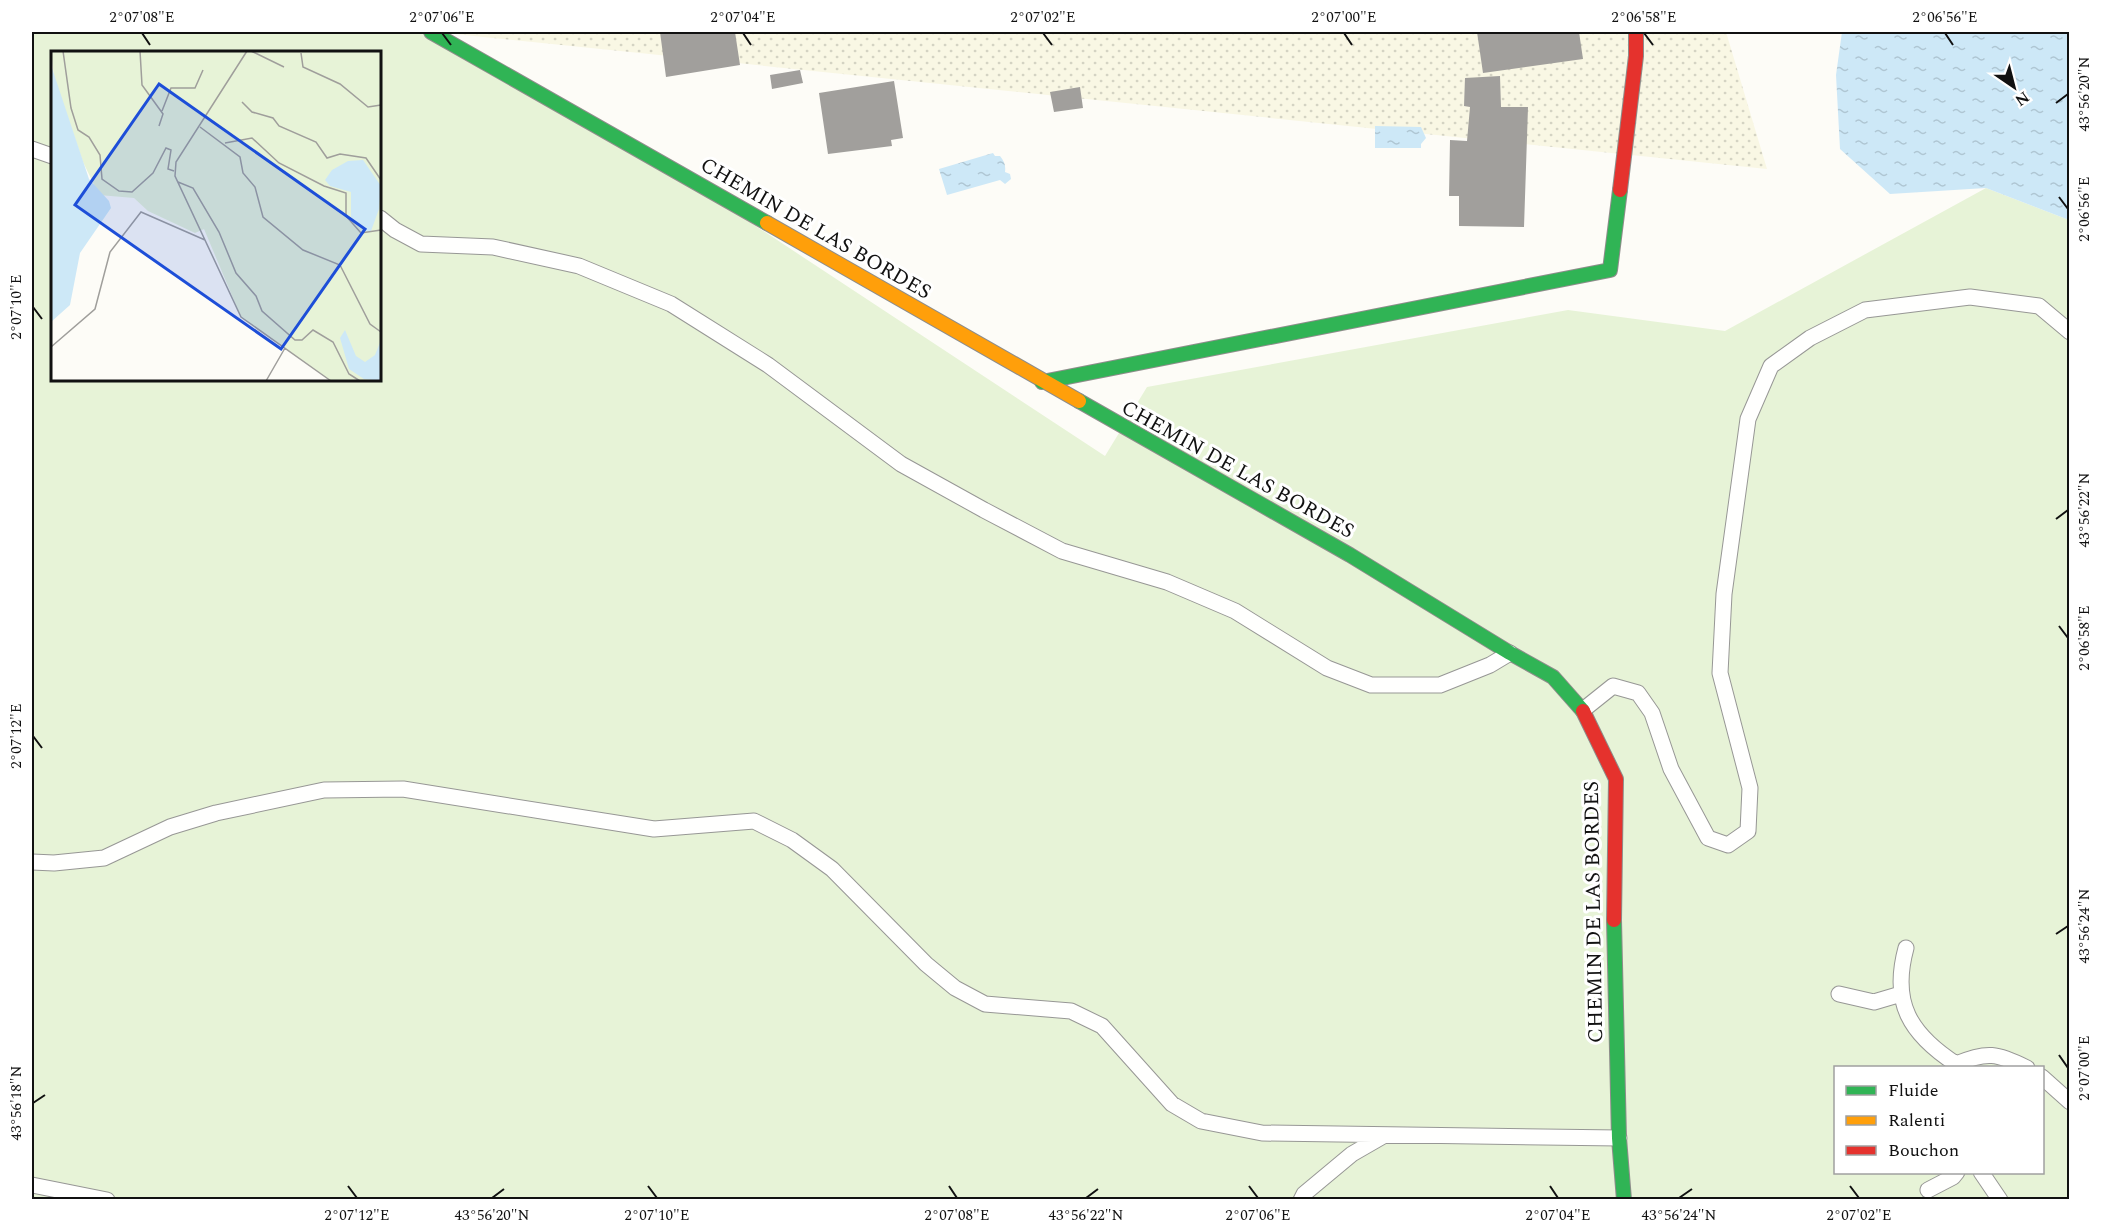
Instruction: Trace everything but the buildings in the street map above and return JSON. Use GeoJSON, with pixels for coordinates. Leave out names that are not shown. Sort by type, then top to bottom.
{"type":"FeatureCollection","features":[{"type":"Feature","properties":{"kind":"street","name":"CHEMIN DE LAS BORDES"},"geometry":{"type":"LineString","coordinates":[[430,32],[1042,382],[1350,555],[1553,677],[1582,710],[1616,779],[1614,966],[1619,1138],[1624,1200]]}},
{"type":"Feature","properties":{"kind":"street"},"geometry":{"type":"LineString","coordinates":[[1042,382],[1610,270],[1636,56],[1636,32]]}},
{"type":"Feature","properties":{"kind":"lane"},"geometry":{"type":"LineString","coordinates":[[32,149],[51,156]]}},
{"type":"Feature","properties":{"kind":"lane"},"geometry":{"type":"LineString","coordinates":[[381,219],[395,230],[421,244],[493,247],[579,266],[671,304],[768,365],[901,464],[984,510],[1062,551],[1167,582],[1235,611],[1327,668],[1371,685],[1440,685],[1490,665],[1510,653]]}},
{"type":"Feature","properties":{"kind":"lane"},"geometry":{"type":"LineString","coordinates":[[1582,710],[1613,686],[1638,693],[1653,713],[1671,769],[1708,838],[1728,845],[1748,831],[1750,788],[1720,673],[1724,594],[1748,419],[1772,366],[1810,338],[1865,310],[1970,297],[2039,306],[2070,332]]}},
{"type":"Feature","properties":{"kind":"lane"},"geometry":{"type":"LineString","coordinates":[[32,862],[54,863],[104,858],[170,827],[216,813],[324,790],[403,789],[654,829],[754,821],[792,840],[832,869],[926,964],[955,988],[985,1004],[1071,1011],[1102,1026],[1172,1104],[1201,1121],[1262,1134],[1619,1138]]}},
{"type":"Feature","properties":{"kind":"lane"},"geometry":{"type":"LineString","coordinates":[[1906,948],[1900,968],[1901,994],[1911,1024],[1935,1050],[1956,1066],[1978,1055],[2007,1057],[2023,1066]]}},
{"type":"Feature","properties":{"kind":"lane"},"geometry":{"type":"LineString","coordinates":[[1839,994],[1874,1002],[1901,994]]}},
{"type":"Feature","properties":{"kind":"lane"},"geometry":{"type":"LineString","coordinates":[[2044,1078],[2070,1102]]}},
{"type":"Feature","properties":{"kind":"lane"},"geometry":{"type":"LineString","coordinates":[[1301,1200],[1304,1194],[1352,1154],[1388,1134]]}},
{"type":"Feature","properties":{"kind":"lane"},"geometry":{"type":"LineString","coordinates":[[1928,1190],[1956,1174]]}},
{"type":"Feature","properties":{"kind":"lane"},"geometry":{"type":"LineString","coordinates":[[1982,1174],[2000,1200]]}},
{"type":"Feature","properties":{"kind":"lane"},"geometry":{"type":"LineString","coordinates":[[32,1185],[107,1200]]}},
{"type":"Feature","properties":{"kind":"shaded area"},"geometry":{"type":"Polygon","coordinates":[[[435,32],[1726,32],[1767,169],[435,32]]]}},
{"type":"Feature","properties":{"kind":"green space"},"geometry":{"type":"Polygon","coordinates":[[[32,32],[431,32],[648,155],[1105,456],[1147,387],[1568,310],[1725,331],[1986,188],[2069,220],[2069,1199],[32,1199],[32,32]]]}},
{"type":"Feature","properties":{"kind":"water"},"geometry":{"type":"Polygon","coordinates":[[[1842,32],[2069,32],[2069,220],[1986,188],[1890,194],[1840,149],[1836,75],[1842,32]]]}},
{"type":"Feature","properties":{"kind":"water"},"geometry":{"type":"Polygon","coordinates":[[[1375,126],[1421,127],[1426,138],[1421,148],[1375,148],[1375,126]]]}},
{"type":"Feature","properties":{"kind":"water"},"geometry":{"type":"Polygon","coordinates":[[[993,153],[995,156],[1000,156],[1005,165],[1005,172],[1010,174],[1011,179],[1005,184],[1000,180],[947,195],[939,169],[993,153]]]}},
{"type":"Feature","properties":{"kind":"traffic: fast"},"geometry":{"type":"LineString","coordinates":[[431,32],[767,223]]}},
{"type":"Feature","properties":{"kind":"traffic: fast"},"geometry":{"type":"LineString","coordinates":[[1042,382],[1610,270],[1620,190]]}},
{"type":"Feature","properties":{"kind":"traffic: fast"},"geometry":{"type":"LineString","coordinates":[[1079,401],[1350,555],[1553,677],[1583,711]]}},
{"type":"Feature","properties":{"kind":"traffic: fast"},"geometry":{"type":"LineString","coordinates":[[1614,920],[1619,1138],[1624,1200]]}},
{"type":"Feature","properties":{"kind":"traffic: slow"},"geometry":{"type":"LineString","coordinates":[[767,223],[1079,401]]}},
{"type":"Feature","properties":{"kind":"traffic: jam"},"geometry":{"type":"LineString","coordinates":[[1620,190],[1636,56],[1636,32]]}},
{"type":"Feature","properties":{"kind":"traffic: jam"},"geometry":{"type":"LineString","coordinates":[[1583,711],[1616,779],[1614,920]]}}]}
